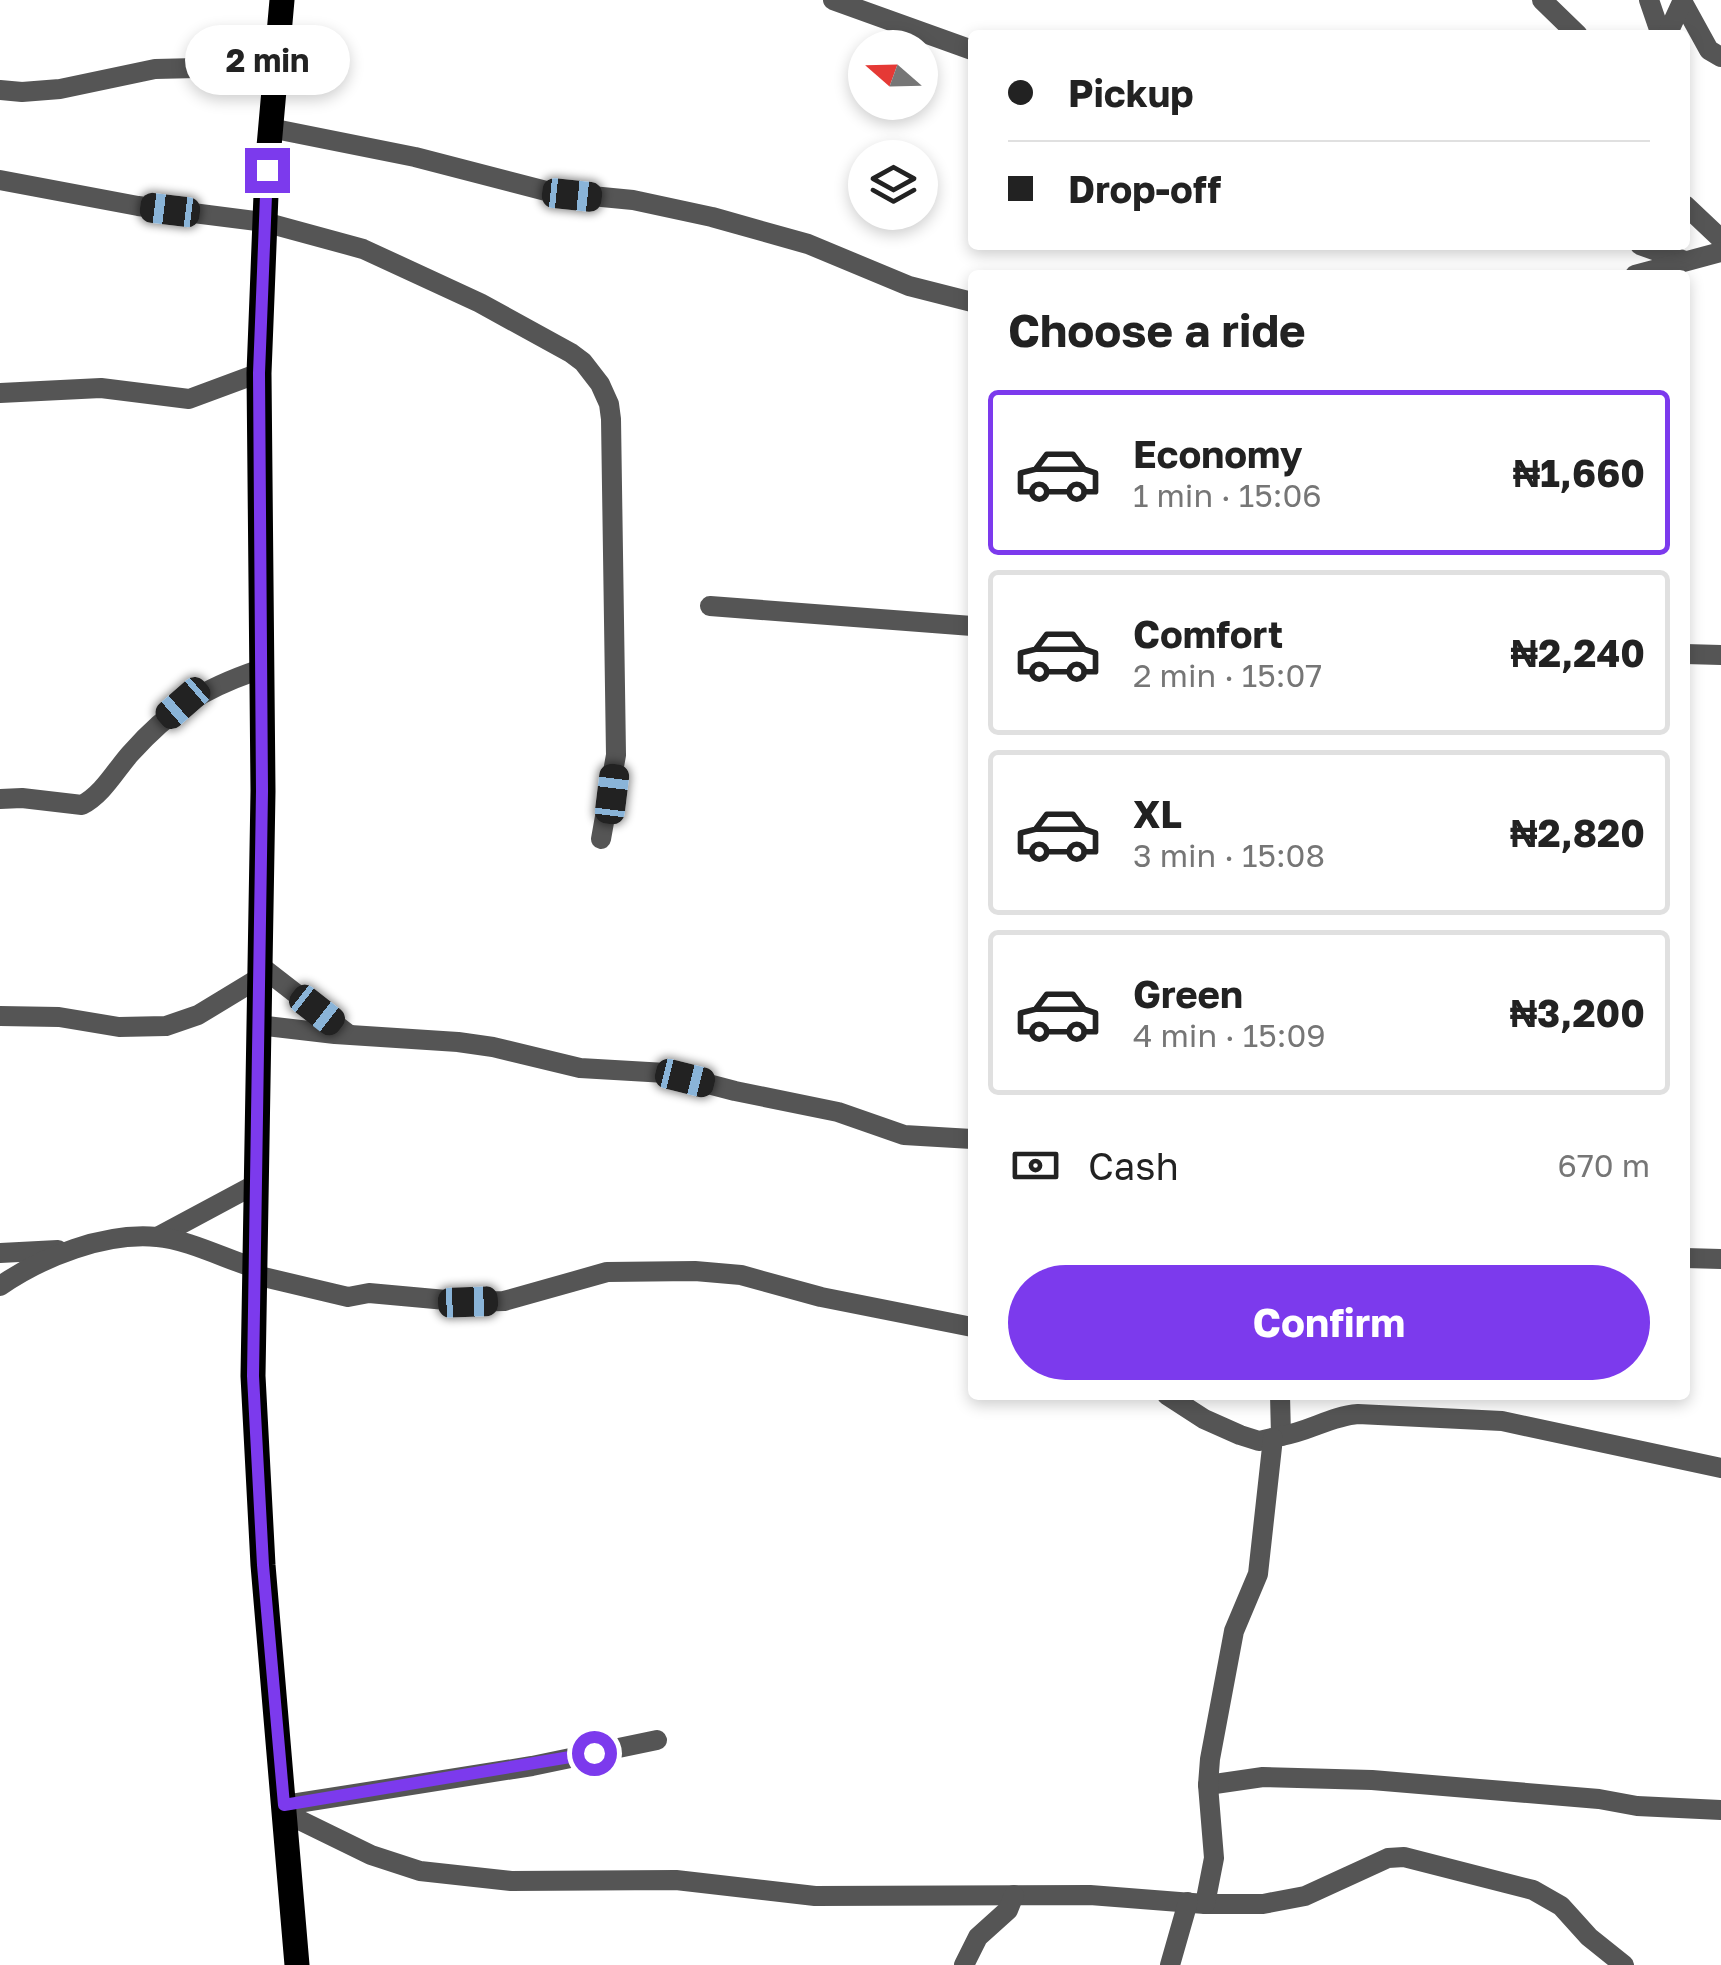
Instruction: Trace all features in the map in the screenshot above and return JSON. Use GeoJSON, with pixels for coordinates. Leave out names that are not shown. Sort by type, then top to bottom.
{"type":"FeatureCollection","features":[{"type":"Feature","properties":{"kind":"main road"},"geometry":{"type":"LineString","coordinates":[[282,0],[264,222],[259,373],[261,669],[253,1376],[263,1565],[296,1965]]}},
{"type":"Feature","properties":{"kind":"street"},"geometry":{"type":"LineString","coordinates":[[834,0],[968,49]]}},
{"type":"Feature","properties":{"kind":"street"},"geometry":{"type":"LineString","coordinates":[[1542,0],[1573,30]]}},
{"type":"Feature","properties":{"kind":"street"},"geometry":{"type":"LineString","coordinates":[[1668,30],[1682,1]]}},
{"type":"Feature","properties":{"kind":"street"},"geometry":{"type":"LineString","coordinates":[[1682,1],[1715,54]]}},
{"type":"Feature","properties":{"kind":"street"},"geometry":{"type":"LineString","coordinates":[[1651,6],[1666,30]]}},
{"type":"Feature","properties":{"kind":"street"},"geometry":{"type":"LineString","coordinates":[[0,90],[60,89],[154,69],[197,68],[228,52],[278,44]]}},
{"type":"Feature","properties":{"kind":"street"},"geometry":{"type":"LineString","coordinates":[[1690,50],[1715,54]]}},
{"type":"Feature","properties":{"kind":"street"},"geometry":{"type":"LineString","coordinates":[[270,128],[415,157],[550,192],[632,200],[712,217],[808,244],[909,286],[968,301]]}},
{"type":"Feature","properties":{"kind":"street"},"geometry":{"type":"LineString","coordinates":[[0,180],[138,206],[264,222],[363,249],[434,280],[583,362],[600,384],[610,420],[617,704],[614,775],[601,839]]}},
{"type":"Feature","properties":{"kind":"street"},"geometry":{"type":"LineString","coordinates":[[1690,210],[1721,240]]}},
{"type":"Feature","properties":{"kind":"street"},"geometry":{"type":"LineString","coordinates":[[1655,250],[1687,261]]}},
{"type":"Feature","properties":{"kind":"street"},"geometry":{"type":"LineString","coordinates":[[1654,270],[1721,252]]}},
{"type":"Feature","properties":{"kind":"street"},"geometry":{"type":"LineString","coordinates":[[0,393],[101,388],[189,399],[259,373]]}},
{"type":"Feature","properties":{"kind":"street"},"geometry":{"type":"LineString","coordinates":[[710,606],[968,626]]}},
{"type":"Feature","properties":{"kind":"street"},"geometry":{"type":"LineString","coordinates":[[1690,654],[1721,655]]}},
{"type":"Feature","properties":{"kind":"street"},"geometry":{"type":"LineString","coordinates":[[0,799],[82,805],[104,787],[150,732],[183,703],[227,680],[261,669]]}},
{"type":"Feature","properties":{"kind":"street"},"geometry":{"type":"LineString","coordinates":[[0,1016],[60,1017],[119,1027],[166,1026],[198,1016],[259,972],[350,1035]]}},
{"type":"Feature","properties":{"kind":"street"},"geometry":{"type":"LineString","coordinates":[[258,1024],[493,1047],[580,1068],[666,1073],[838,1112],[904,1135],[968,1140]]}},
{"type":"Feature","properties":{"kind":"street"},"geometry":{"type":"LineString","coordinates":[[159,1236],[256,1184]]}},
{"type":"Feature","properties":{"kind":"street"},"geometry":{"type":"LineString","coordinates":[[0,1286],[19,1272],[84,1247],[123,1238],[159,1236],[255,1271],[348,1297],[368,1293],[468,1302],[504,1301],[607,1272],[696,1271],[740,1275],[820,1297],[968,1326]]}},
{"type":"Feature","properties":{"kind":"street"},"geometry":{"type":"LineString","coordinates":[[0,1253],[84,1247]]}},
{"type":"Feature","properties":{"kind":"street"},"geometry":{"type":"LineString","coordinates":[[1690,1258],[1721,1260]]}},
{"type":"Feature","properties":{"kind":"street"},"geometry":{"type":"LineString","coordinates":[[1175,1400],[1204,1419],[1259,1441],[1301,1433],[1344,1415],[1502,1421],[1721,1468]]}},
{"type":"Feature","properties":{"kind":"street"},"geometry":{"type":"LineString","coordinates":[[1170,1965],[1214,1858],[1208,1786],[1234,1632],[1258,1574],[1280,1400]]}},
{"type":"Feature","properties":{"kind":"street"},"geometry":{"type":"LineString","coordinates":[[285,1809],[657,1740]]}},
{"type":"Feature","properties":{"kind":"street"},"geometry":{"type":"LineString","coordinates":[[1208,1786],[1262,1777],[1372,1780],[1599,1799],[1637,1806],[1721,1810]]}},
{"type":"Feature","properties":{"kind":"street"},"geometry":{"type":"LineString","coordinates":[[285,1809],[392,1864],[420,1872],[541,1881],[676,1880],[815,1896],[1090,1895],[1196,1903],[1282,1902],[1305,1896],[1388,1858],[1404,1857],[1533,1890],[1562,1906],[1589,1937],[1624,1965]]}},
{"type":"Feature","properties":{"kind":"street"},"geometry":{"type":"LineString","coordinates":[[964,1965],[978,1938],[1008,1910],[1014,1895]]}},
{"type":"Feature","properties":{"kind":"route"},"geometry":{"type":"LineString","coordinates":[[267,170],[259,373],[262,791],[253,1376],[263,1565],[284,1805],[594,1753]]}}]}
